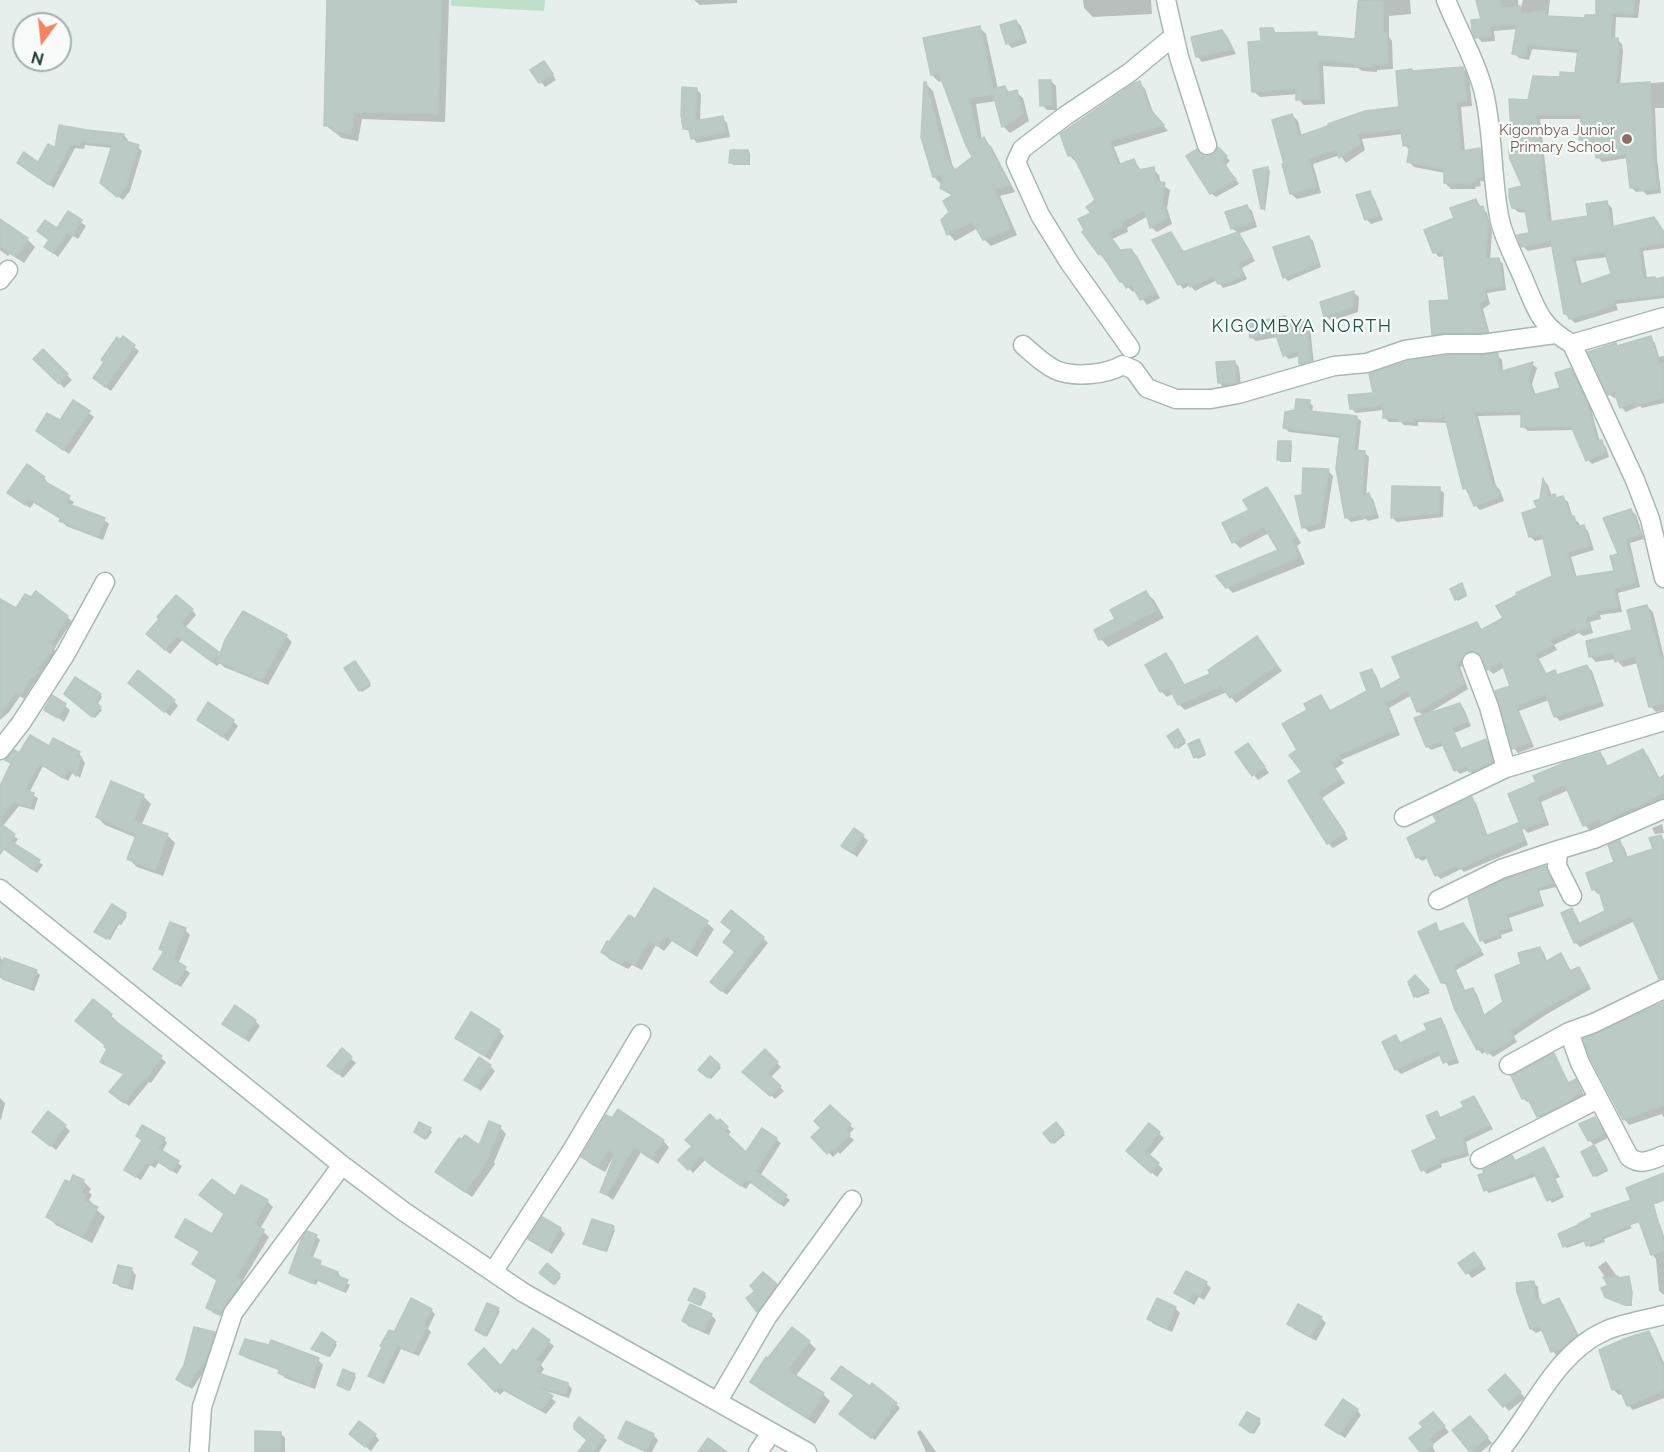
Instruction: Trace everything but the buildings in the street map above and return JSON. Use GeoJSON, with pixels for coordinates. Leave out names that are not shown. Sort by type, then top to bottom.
{"type":"FeatureCollection","features":[{"type":"Feature","properties":{"kind":"street"},"geometry":{"type":"LineString","coordinates":[[1166,0],[1174,36],[1207,145]]}},
{"type":"Feature","properties":{"kind":"street"},"geometry":{"type":"LineString","coordinates":[[1446,0],[1484,90],[1500,223],[1537,312],[1555,334],[1572,344],[1650,519],[1664,578]]}},
{"type":"Feature","properties":{"kind":"street"},"geometry":{"type":"LineString","coordinates":[[1130,348],[1063,253],[1040,215],[1016,162],[1022,149],[1065,116],[1129,73],[1174,36]]}},
{"type":"Feature","properties":{"kind":"street"},"geometry":{"type":"LineString","coordinates":[[1572,344],[1664,317]]}},
{"type":"Feature","properties":{"kind":"street"},"geometry":{"type":"LineString","coordinates":[[1023,345],[1046,365],[1069,376],[1110,372],[1123,365],[1134,370],[1147,388],[1176,399],[1199,399],[1238,394],[1334,366],[1367,363],[1405,350],[1446,344],[1482,344],[1555,334]]}},
{"type":"Feature","properties":{"kind":"street"},"geometry":{"type":"LineString","coordinates":[[0,750],[21,723],[64,655],[105,582]]}},
{"type":"Feature","properties":{"kind":"street"},"geometry":{"type":"LineString","coordinates":[[1472,662],[1489,707],[1506,768]]}},
{"type":"Feature","properties":{"kind":"street"},"geometry":{"type":"LineString","coordinates":[[1404,817],[1506,768],[1664,721]]}},
{"type":"Feature","properties":{"kind":"street"},"geometry":{"type":"LineString","coordinates":[[1438,900],[1502,869],[1594,839],[1664,809]]}},
{"type":"Feature","properties":{"kind":"street"},"geometry":{"type":"LineString","coordinates":[[1558,850],[1557,866],[1572,896]]}},
{"type":"Feature","properties":{"kind":"street"},"geometry":{"type":"LineString","coordinates":[[0,889],[342,1165],[403,1211],[524,1293],[807,1452]]}},
{"type":"Feature","properties":{"kind":"street"},"geometry":{"type":"LineString","coordinates":[[1509,1065],[1569,1032],[1594,1023],[1664,989]]}},
{"type":"Feature","properties":{"kind":"street"},"geometry":{"type":"LineString","coordinates":[[1569,1032],[1580,1063],[1629,1156],[1643,1163],[1664,1155]]}},
{"type":"Feature","properties":{"kind":"street"},"geometry":{"type":"LineString","coordinates":[[493,1272],[569,1155],[641,1034]]}},
{"type":"Feature","properties":{"kind":"street"},"geometry":{"type":"LineString","coordinates":[[1480,1159],[1598,1099]]}},
{"type":"Feature","properties":{"kind":"street"},"geometry":{"type":"LineString","coordinates":[[199,1452],[202,1407],[232,1313],[342,1165]]}},
{"type":"Feature","properties":{"kind":"street"},"geometry":{"type":"LineString","coordinates":[[718,1401],[767,1317],[852,1200]]}},
{"type":"Feature","properties":{"kind":"street"},"geometry":{"type":"LineString","coordinates":[[1499,1452],[1549,1379],[1581,1347],[1605,1331],[1664,1315]]}},
{"type":"Feature","properties":{"kind":"street"},"geometry":{"type":"LineString","coordinates":[[758,1452],[771,1433]]}},
{"type":"Feature","properties":{"kind":"green space"},"geometry":{"type":"Polygon","coordinates":[[[451,0],[545,0],[544,11],[451,6],[451,0]]]}},
{"type":"Feature","properties":{"kind":"place","name":"Kigombya Junior Primary School"},"geometry":{"type":"Point","coordinates":[1627,139]}},
{"type":"Feature","properties":{"kind":"district","name":"KIGOMBYA NORTH"},"geometry":{"type":"Point","coordinates":[1302,327]}}]}
